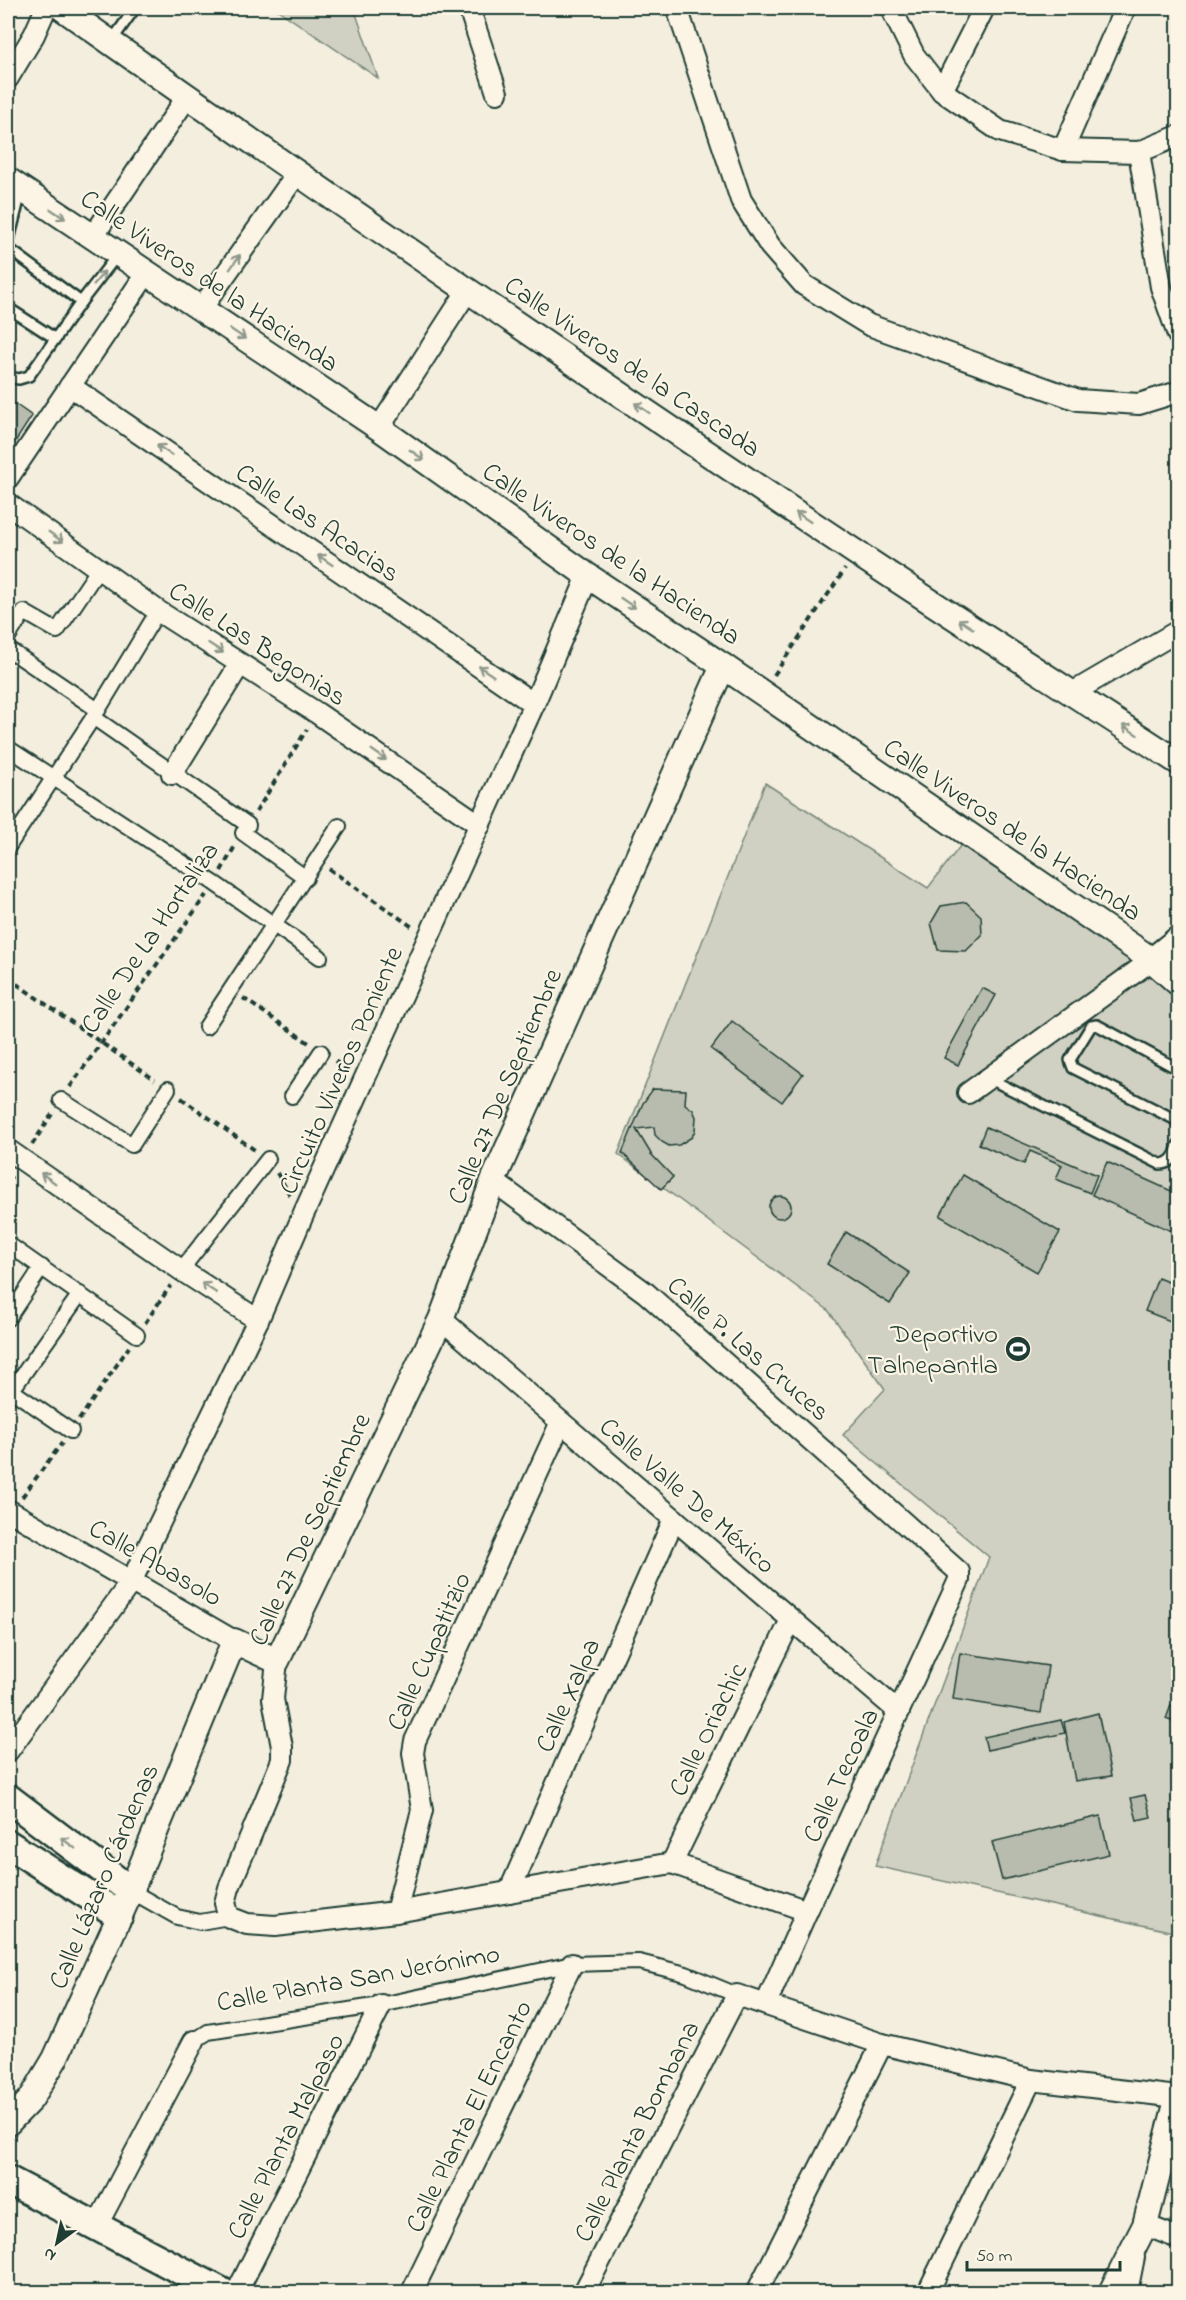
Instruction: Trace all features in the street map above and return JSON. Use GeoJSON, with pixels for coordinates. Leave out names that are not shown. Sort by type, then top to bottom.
{"type":"FeatureCollection","features":[{"type":"Feature","properties":{"kind":"main road"},"geometry":{"type":"LineString","coordinates":[[8,1798],[131,1891]]}},
{"type":"Feature","properties":{"kind":"main road"},"geometry":{"type":"LineString","coordinates":[[8,1844],[119,1915]]}},
{"type":"Feature","properties":{"kind":"main road"},"geometry":{"type":"LineString","coordinates":[[8,2180],[222,2292]]}},
{"type":"Feature","properties":{"kind":"street"},"geometry":{"type":"LineString","coordinates":[[8,78],[34,35],[46,8]]}},
{"type":"Feature","properties":{"kind":"street","name":"Calle Viveros de la Cascada"},"geometry":{"type":"LineString","coordinates":[[62,8],[468,290],[856,553],[1179,762]]}},
{"type":"Feature","properties":{"kind":"street"},"geometry":{"type":"LineString","coordinates":[[469,8],[497,93]]}},
{"type":"Feature","properties":{"kind":"street"},"geometry":{"type":"LineString","coordinates":[[677,8],[741,200],[770,246],[804,285],[869,326],[1078,400],[1139,404],[1179,392]]}},
{"type":"Feature","properties":{"kind":"street"},"geometry":{"type":"LineString","coordinates":[[891,8],[914,55],[942,91],[1000,131],[1064,150],[1139,152],[1179,136]]}},
{"type":"Feature","properties":{"kind":"street"},"geometry":{"type":"LineString","coordinates":[[942,91],[984,8]]}},
{"type":"Feature","properties":{"kind":"street"},"geometry":{"type":"LineString","coordinates":[[1064,150],[1125,8]]}},
{"type":"Feature","properties":{"kind":"street"},"geometry":{"type":"LineString","coordinates":[[92,238],[187,97]]}},
{"type":"Feature","properties":{"kind":"street"},"geometry":{"type":"LineString","coordinates":[[1139,152],[1161,287],[1179,335]]}},
{"type":"Feature","properties":{"kind":"street"},"geometry":{"type":"LineString","coordinates":[[201,309],[298,172]]}},
{"type":"Feature","properties":{"kind":"street","name":"Calle Viveros de la Hacienda"},"geometry":{"type":"LineString","coordinates":[[12,184],[379,428],[588,576],[1152,960],[1179,983]]}},
{"type":"Feature","properties":{"kind":"street"},"geometry":{"type":"LineString","coordinates":[[8,478],[146,274]]}},
{"type":"Feature","properties":{"kind":"street"},"geometry":{"type":"LineString","coordinates":[[379,428],[468,290]]}},
{"type":"Feature","properties":{"kind":"street","name":"Calle Las Acacias"},"geometry":{"type":"LineString","coordinates":[[70,386],[534,704]]}},
{"type":"Feature","properties":{"kind":"street","name":"Calle Las Begonias"},"geometry":{"type":"LineString","coordinates":[[8,504],[158,610],[317,713],[480,825]]}},
{"type":"Feature","properties":{"kind":"street"},"geometry":{"type":"LineString","coordinates":[[8,637],[24,612],[57,631],[100,567]]}},
{"type":"Feature","properties":{"kind":"street","name":"Circuito Viveros Poniente"},"geometry":{"type":"LineString","coordinates":[[8,1751],[130,1582],[258,1320],[534,704],[588,576]]}},
{"type":"Feature","properties":{"kind":"street"},"geometry":{"type":"LineString","coordinates":[[8,847],[95,713],[158,610]]}},
{"type":"Feature","properties":{"kind":"street"},"geometry":{"type":"LineString","coordinates":[[1072,693],[1179,631]]}},
{"type":"Feature","properties":{"kind":"street"},"geometry":{"type":"LineString","coordinates":[[8,649],[95,713],[306,878]]}},
{"type":"Feature","properties":{"kind":"street"},"geometry":{"type":"LineString","coordinates":[[172,774],[240,664]]}},
{"type":"Feature","properties":{"kind":"street","name":"Calle 27 De Septiembre"},"geometry":{"type":"LineString","coordinates":[[229,1917],[225,1903],[229,1888],[282,1760],[282,1747],[273,1699],[277,1661],[441,1319],[493,1181],[723,666]]}},
{"type":"Feature","properties":{"kind":"street"},"geometry":{"type":"LineString","coordinates":[[8,748],[214,883],[320,957]]}},
{"type":"Feature","properties":{"kind":"street"},"geometry":{"type":"LineString","coordinates":[[206,1027],[230,988],[275,926],[339,826]]}},
{"type":"Feature","properties":{"kind":"street"},"geometry":{"type":"LineString","coordinates":[[968,1093],[1179,939]]}},
{"type":"Feature","properties":{"kind":"street"},"geometry":{"type":"LineString","coordinates":[[292,1096],[321,1052]]}},
{"type":"Feature","properties":{"kind":"street"},"geometry":{"type":"LineString","coordinates":[[62,1100],[132,1145],[168,1089]]}},
{"type":"Feature","properties":{"kind":"street"},"geometry":{"type":"LineString","coordinates":[[15,1155],[181,1270],[258,1320]]}},
{"type":"Feature","properties":{"kind":"street"},"geometry":{"type":"LineString","coordinates":[[181,1270],[268,1159]]}},
{"type":"Feature","properties":{"kind":"street","name":"Calle P. Las Cruces"},"geometry":{"type":"LineString","coordinates":[[493,1181],[646,1293],[957,1569]]}},
{"type":"Feature","properties":{"kind":"street"},"geometry":{"type":"LineString","coordinates":[[8,1244],[137,1335]]}},
{"type":"Feature","properties":{"kind":"street"},"geometry":{"type":"LineString","coordinates":[[8,1318],[42,1267]]}},
{"type":"Feature","properties":{"kind":"street"},"geometry":{"type":"LineString","coordinates":[[71,1431],[10,1389],[80,1294]]}},
{"type":"Feature","properties":{"kind":"street","name":"Calle Valle De México"},"geometry":{"type":"LineString","coordinates":[[441,1319],[899,1712]]}},
{"type":"Feature","properties":{"kind":"street","name":"Calle Cupatitzio"},"geometry":{"type":"LineString","coordinates":[[396,1912],[422,1810],[413,1753],[415,1741],[561,1422]]}},
{"type":"Feature","properties":{"kind":"street","name":"Calle Abasolo"},"geometry":{"type":"LineString","coordinates":[[8,1510],[234,1641],[277,1661]]}},
{"type":"Feature","properties":{"kind":"street","name":"Calle Xalpa"},"geometry":{"type":"LineString","coordinates":[[509,1892],[674,1519]]}},
{"type":"Feature","properties":{"kind":"street","name":"Calle Tecoala"},"geometry":{"type":"LineString","coordinates":[[766,2004],[958,1580],[957,1569]]}},
{"type":"Feature","properties":{"kind":"street","name":"Calle Oriachic"},"geometry":{"type":"LineString","coordinates":[[672,1863],[791,1620]]}},
{"type":"Feature","properties":{"kind":"street","name":"Calle Lázaro Cárdenas"},"geometry":{"type":"LineString","coordinates":[[8,2123],[31,2099],[56,2059],[131,1891],[234,1641]]}},
{"type":"Feature","properties":{"kind":"street"},"geometry":{"type":"LineString","coordinates":[[131,1891],[177,1917],[200,1922],[229,1917],[247,1924],[274,1926],[396,1912],[672,1863],[807,1911]]}},
{"type":"Feature","properties":{"kind":"street","name":"Calle Planta San Jerónimo"},"geometry":{"type":"LineString","coordinates":[[96,2227],[194,2041],[208,2032],[381,2004],[572,1964],[639,1962],[686,1974],[737,1995]]}},
{"type":"Feature","properties":{"kind":"street","name":"Calle Planta El Encanto"},"geometry":{"type":"LineString","coordinates":[[412,2292],[572,1964]]}},
{"type":"Feature","properties":{"kind":"street"},"geometry":{"type":"LineString","coordinates":[[737,1995],[882,2044],[1031,2080],[1178,2097],[1127,2292]]}},
{"type":"Feature","properties":{"kind":"street","name":"Calle Planta Bombana"},"geometry":{"type":"LineString","coordinates":[[584,2292],[737,1995]]}},
{"type":"Feature","properties":{"kind":"street","name":"Calle Planta Malpaso"},"geometry":{"type":"LineString","coordinates":[[237,2292],[381,2004]]}},
{"type":"Feature","properties":{"kind":"street"},"geometry":{"type":"LineString","coordinates":[[757,2292],[882,2044]]}},
{"type":"Feature","properties":{"kind":"street"},"geometry":{"type":"LineString","coordinates":[[928,2292],[1031,2080]]}},
{"type":"Feature","properties":{"kind":"street"},"geometry":{"type":"LineString","coordinates":[[1141,2235],[1179,2238]]}},
{"type":"Feature","properties":{"kind":"street"},"geometry":{"type":"LineString","coordinates":[[1111,2292],[1141,2235]]}},
{"type":"Feature","properties":{"kind":"lane"},"geometry":{"type":"LineString","coordinates":[[111,42],[135,8]]}},
{"type":"Feature","properties":{"kind":"lane"},"geometry":{"type":"LineString","coordinates":[[12,184],[8,246],[81,302]]}},
{"type":"Feature","properties":{"kind":"lane"},"geometry":{"type":"LineString","coordinates":[[8,377],[19,379],[28,376],[118,254]]}},
{"type":"Feature","properties":{"kind":"lane"},"geometry":{"type":"LineString","coordinates":[[8,308],[56,339]]}},
{"type":"Feature","properties":{"kind":"lane"},"geometry":{"type":"LineString","coordinates":[[1179,1069],[1097,1025],[1091,1026],[1070,1060],[1072,1068],[1179,1121]]}},
{"type":"Feature","properties":{"kind":"lane"},"geometry":{"type":"LineString","coordinates":[[988,1078],[1160,1164],[1172,1160],[1179,1145]]}},
{"type":"Feature","properties":{"kind":"path"},"geometry":{"type":"LineString","coordinates":[[762,693],[856,553]]}},
{"type":"Feature","properties":{"kind":"path","name":"Calle De La Hortaliza"},"geometry":{"type":"LineString","coordinates":[[8,1181],[15,1155],[62,1100],[214,883],[317,713]]}},
{"type":"Feature","properties":{"kind":"path"},"geometry":{"type":"LineString","coordinates":[[317,861],[429,939]]}},
{"type":"Feature","properties":{"kind":"path"},"geometry":{"type":"LineString","coordinates":[[230,988],[363,1082]]}},
{"type":"Feature","properties":{"kind":"path"},"geometry":{"type":"LineString","coordinates":[[137,1335],[181,1270]]}},
{"type":"Feature","properties":{"kind":"shaded area"},"geometry":{"type":"Polygon","coordinates":[[[275,8],[354,8],[378,78],[275,8]]]}},
{"type":"Feature","properties":{"kind":"shaded area","name":"Deportivo Talnepantla"},"geometry":{"type":"Polygon","coordinates":[[[765,783],[928,888],[964,841],[1178,992],[1178,1933],[875,1866],[989,1557],[843,1435],[885,1389],[828,1310],[618,1154],[765,783]]]}},
{"type":"Feature","properties":{"kind":"building"},"geometry":{"type":"Polygon","coordinates":[[[8,399],[32,416],[8,453],[8,399]]]}},
{"type":"Feature","properties":{"kind":"building"},"geometry":{"type":"Polygon","coordinates":[[[966,902],[981,916],[982,935],[966,951],[938,950],[931,923],[941,906],[966,902]]]}},
{"type":"Feature","properties":{"kind":"building"},"geometry":{"type":"Polygon","coordinates":[[[982,988],[996,995],[958,1065],[944,1058],[982,988]]]}},
{"type":"Feature","properties":{"kind":"building"},"geometry":{"type":"Polygon","coordinates":[[[732,1021],[803,1074],[782,1102],[711,1049],[732,1021]]]}},
{"type":"Feature","properties":{"kind":"building"},"geometry":{"type":"Polygon","coordinates":[[[653,1089],[686,1090],[685,1104],[693,1110],[696,1117],[692,1137],[679,1145],[669,1146],[662,1142],[655,1135],[654,1127],[636,1129],[651,1154],[673,1177],[661,1189],[622,1153],[643,1103],[653,1089]]]}},
{"type":"Feature","properties":{"kind":"building"},"geometry":{"type":"Polygon","coordinates":[[[986,1127],[1097,1175],[1090,1193],[1056,1179],[1062,1165],[1030,1151],[1024,1164],[979,1144],[986,1127]]]}},
{"type":"Feature","properties":{"kind":"building"},"geometry":{"type":"Polygon","coordinates":[[[1107,1162],[1178,1194],[1178,1234],[1092,1195],[1107,1162]]]}},
{"type":"Feature","properties":{"kind":"building"},"geometry":{"type":"Polygon","coordinates":[[[963,1175],[1060,1232],[1037,1272],[940,1216],[963,1175]]]}},
{"type":"Feature","properties":{"kind":"building"},"geometry":{"type":"Polygon","coordinates":[[[780,1196],[788,1199],[791,1207],[788,1215],[780,1218],[772,1215],[769,1207],[772,1199],[780,1196]]]}},
{"type":"Feature","properties":{"kind":"building"},"geometry":{"type":"Polygon","coordinates":[[[846,1232],[910,1273],[890,1304],[827,1264],[846,1232]]]}},
{"type":"Feature","properties":{"kind":"building"},"geometry":{"type":"Polygon","coordinates":[[[1178,1241],[1178,1270],[1168,1265],[1178,1241]]]}},
{"type":"Feature","properties":{"kind":"building"},"geometry":{"type":"Polygon","coordinates":[[[1158,1278],[1178,1286],[1178,1324],[1145,1311],[1158,1278]]]}},
{"type":"Feature","properties":{"kind":"building"},"geometry":{"type":"Polygon","coordinates":[[[960,1653],[1048,1666],[1041,1713],[953,1699],[960,1653]]]}},
{"type":"Feature","properties":{"kind":"building"},"geometry":{"type":"Polygon","coordinates":[[[1178,1655],[1178,1681],[1171,1679],[1178,1655]]]}},
{"type":"Feature","properties":{"kind":"building"},"geometry":{"type":"Polygon","coordinates":[[[1171,1705],[1178,1708],[1176,1723],[1166,1719],[1171,1705]]]}},
{"type":"Feature","properties":{"kind":"building"},"geometry":{"type":"Polygon","coordinates":[[[1098,1713],[1111,1776],[1075,1781],[1064,1722],[1098,1713]]]}},
{"type":"Feature","properties":{"kind":"building"},"geometry":{"type":"Polygon","coordinates":[[[1061,1720],[1065,1733],[987,1750],[984,1737],[1061,1720]]]}},
{"type":"Feature","properties":{"kind":"building"},"geometry":{"type":"Polygon","coordinates":[[[1145,1795],[1151,1817],[1137,1820],[1131,1798],[1145,1795]]]}},
{"type":"Feature","properties":{"kind":"building"},"geometry":{"type":"Polygon","coordinates":[[[1100,1816],[1109,1854],[1002,1880],[992,1842],[1100,1816]]]}},
{"type":"Feature","properties":{"kind":"place","name":"Deportivo Talnepantla"},"geometry":{"type":"Point","coordinates":[1018,1349]}}]}
